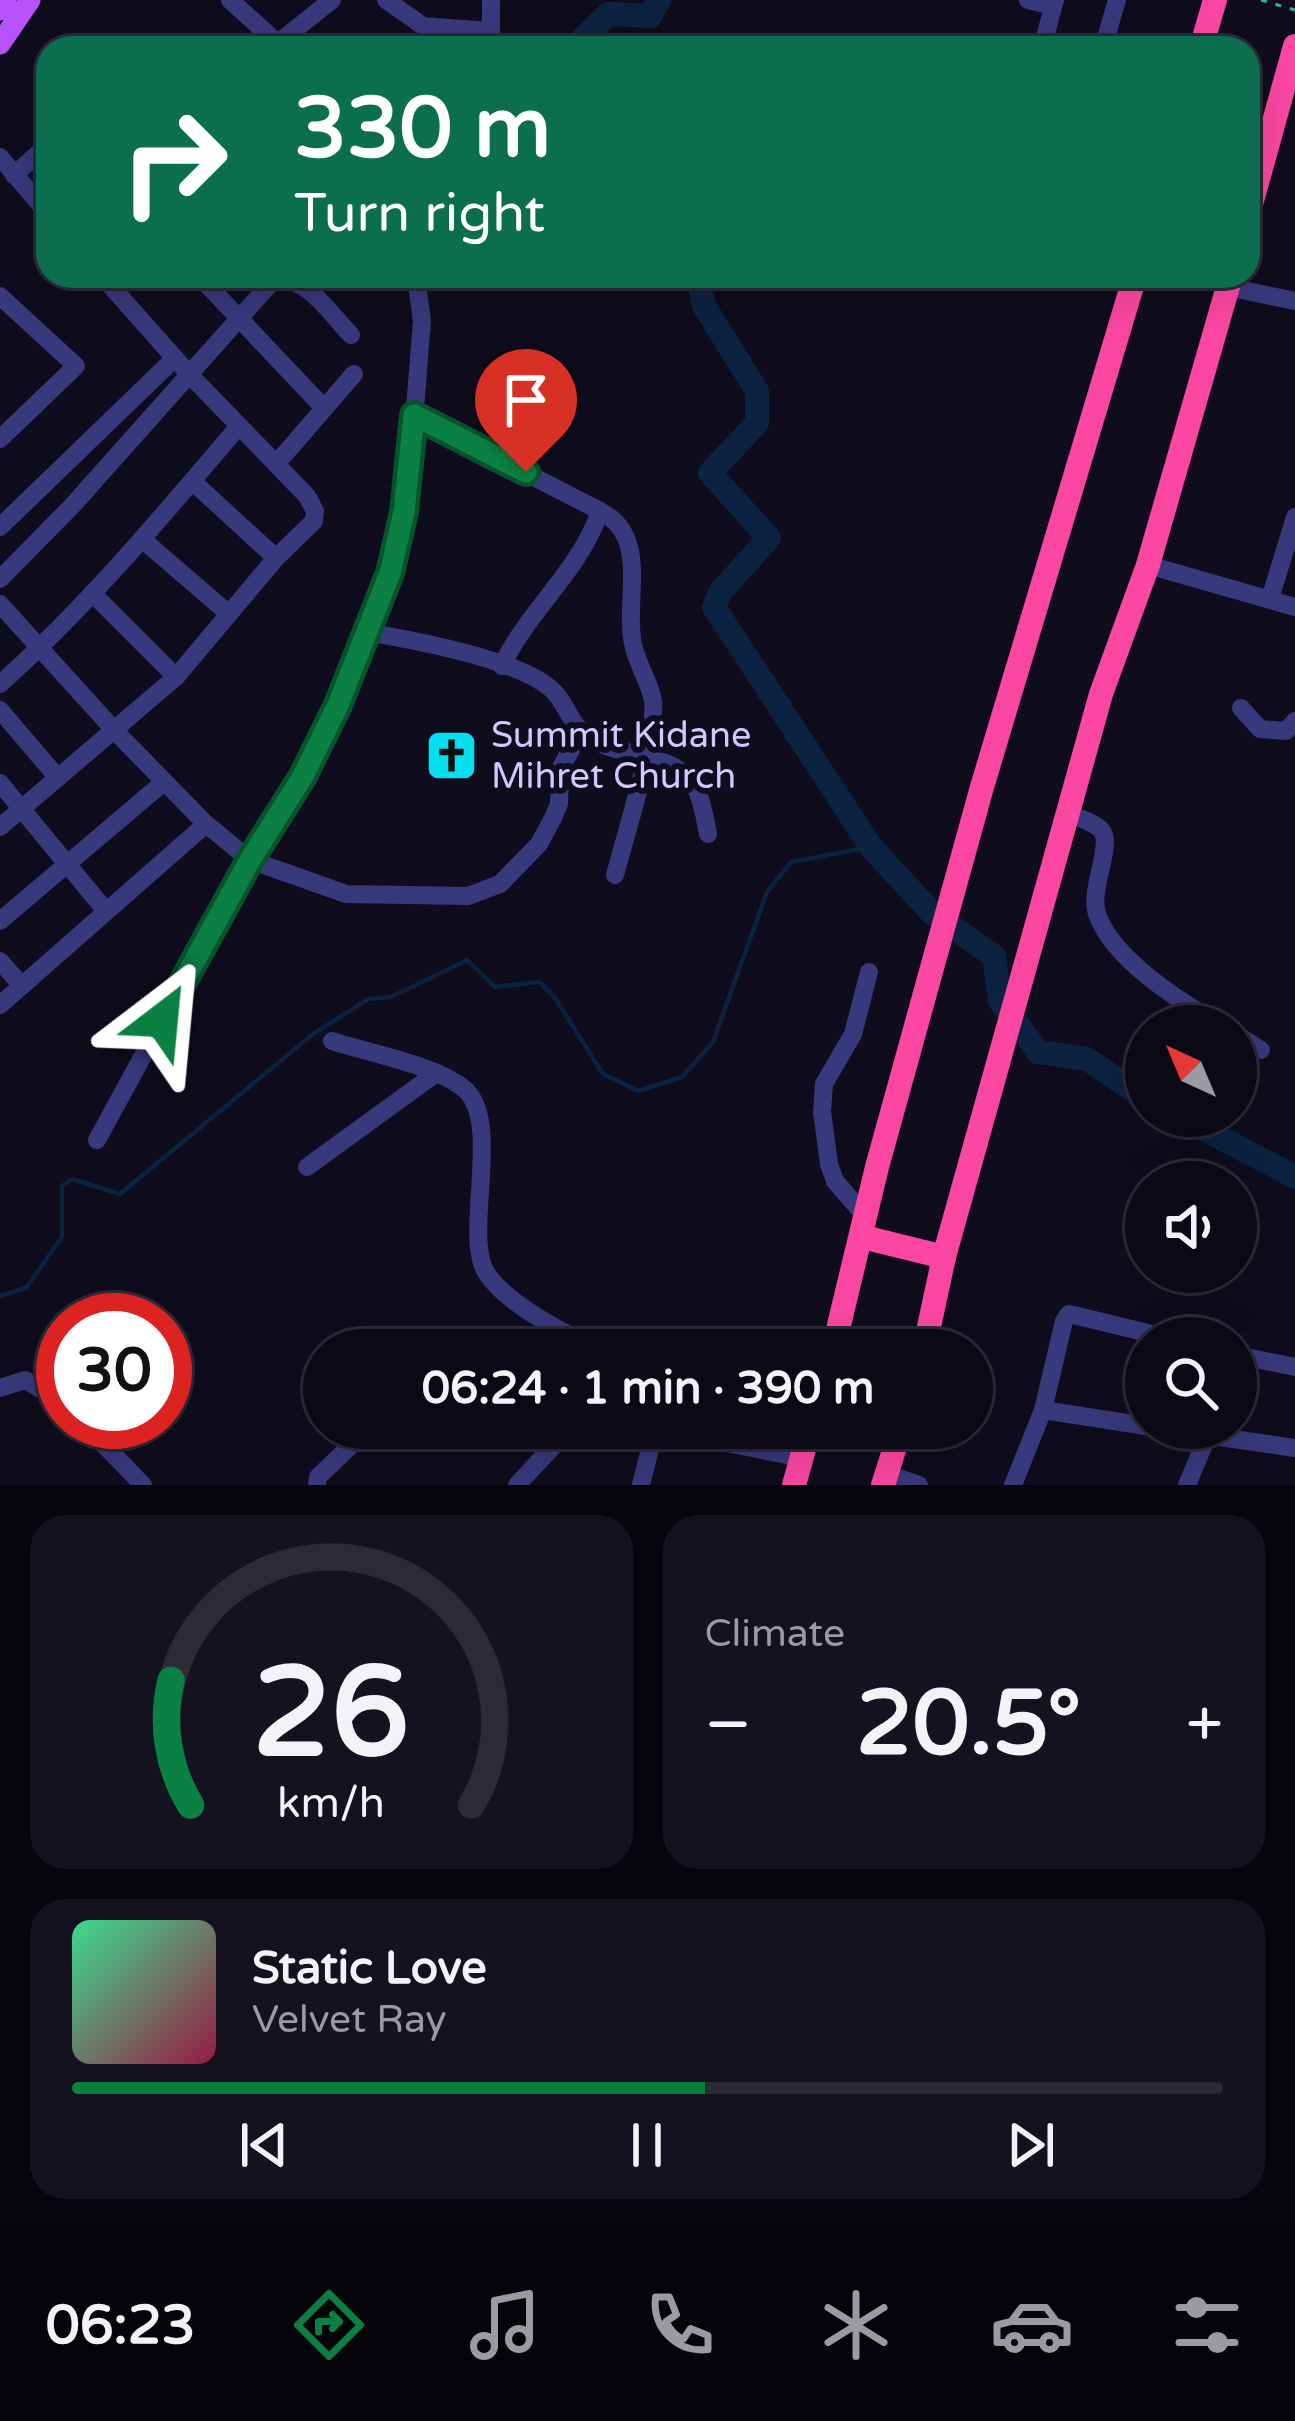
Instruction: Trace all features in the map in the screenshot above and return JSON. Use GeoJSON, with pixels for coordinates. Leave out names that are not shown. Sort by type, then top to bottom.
{"type":"FeatureCollection","features":[{"type":"Feature","properties":{"kind":"highway"},"geometry":{"type":"LineString","coordinates":[[1204,36],[1214,0]]}},
{"type":"Feature","properties":{"kind":"highway"},"geometry":{"type":"LineString","coordinates":[[1260,172],[1295,46]]}},
{"type":"Feature","properties":{"kind":"highway"},"geometry":{"type":"LineString","coordinates":[[838,1329],[982,787],[1131,288]]}},
{"type":"Feature","properties":{"kind":"highway"},"geometry":{"type":"LineString","coordinates":[[929,1329],[976,1138],[1101,694],[1148,565],[1227,288]]}},
{"type":"Feature","properties":{"kind":"highway"},"geometry":{"type":"LineString","coordinates":[[865,1228],[944,1257]]}},
{"type":"Feature","properties":{"kind":"highway"},"geometry":{"type":"LineString","coordinates":[[794,1485],[805,1449]]}},
{"type":"Feature","properties":{"kind":"highway"},"geometry":{"type":"LineString","coordinates":[[885,1479],[894,1449]]}},
{"type":"Feature","properties":{"kind":"main road"},"geometry":{"type":"LineString","coordinates":[[0,10],[6,0]]}},
{"type":"Feature","properties":{"kind":"main road"},"geometry":{"type":"LineString","coordinates":[[0,44],[30,0]]}},
{"type":"Feature","properties":{"kind":"street"},"geometry":{"type":"LineString","coordinates":[[230,0],[269,36]]}},
{"type":"Feature","properties":{"kind":"street"},"geometry":{"type":"LineString","coordinates":[[291,36],[332,0]]}},
{"type":"Feature","properties":{"kind":"street"},"geometry":{"type":"LineString","coordinates":[[386,0],[433,36]]}},
{"type":"Feature","properties":{"kind":"street"},"geometry":{"type":"LineString","coordinates":[[490,36],[491,0]]}},
{"type":"Feature","properties":{"kind":"street"},"geometry":{"type":"LineString","coordinates":[[1028,0],[1054,3],[1045,36]]}},
{"type":"Feature","properties":{"kind":"street"},"geometry":{"type":"LineString","coordinates":[[1106,36],[1117,0]]}},
{"type":"Feature","properties":{"kind":"street"},"geometry":{"type":"LineString","coordinates":[[423,26],[475,36]]}},
{"type":"Feature","properties":{"kind":"street"},"geometry":{"type":"LineString","coordinates":[[14,175],[36,156]]}},
{"type":"Feature","properties":{"kind":"street"},"geometry":{"type":"LineString","coordinates":[[0,157],[36,200]]}},
{"type":"Feature","properties":{"kind":"street"},"geometry":{"type":"LineString","coordinates":[[0,827],[176,677],[276,558],[308,530],[315,511],[113,288]]}},
{"type":"Feature","properties":{"kind":"street"},"geometry":{"type":"LineString","coordinates":[[210,288],[324,408]]}},
{"type":"Feature","properties":{"kind":"street"},"geometry":{"type":"LineString","coordinates":[[0,579],[72,506],[267,288]]}},
{"type":"Feature","properties":{"kind":"street"},"geometry":{"type":"LineString","coordinates":[[304,288],[351,335]]}},
{"type":"Feature","properties":{"kind":"street"},"geometry":{"type":"LineString","coordinates":[[97,1140],[250,860],[318,747],[390,573],[404,512],[414,415],[422,321],[418,288]]}},
{"type":"Feature","properties":{"kind":"street"},"geometry":{"type":"LineString","coordinates":[[1252,288],[1295,301]]}},
{"type":"Feature","properties":{"kind":"street"},"geometry":{"type":"LineString","coordinates":[[0,296],[76,366],[1,438]]}},
{"type":"Feature","properties":{"kind":"street"},"geometry":{"type":"LineString","coordinates":[[0,527],[175,358]]}},
{"type":"Feature","properties":{"kind":"street"},"geometry":{"type":"LineString","coordinates":[[277,464],[354,374]]}},
{"type":"Feature","properties":{"kind":"street"},"geometry":{"type":"LineString","coordinates":[[414,415],[615,518],[633,557],[632,643],[653,702],[615,875]]}},
{"type":"Feature","properties":{"kind":"street"},"geometry":{"type":"LineString","coordinates":[[0,684],[142,540],[239,426]]}},
{"type":"Feature","properties":{"kind":"street"},"geometry":{"type":"LineString","coordinates":[[50,481],[72,506]]}},
{"type":"Feature","properties":{"kind":"street"},"geometry":{"type":"LineString","coordinates":[[192,481],[276,558]]}},
{"type":"Feature","properties":{"kind":"street"},"geometry":{"type":"LineString","coordinates":[[502,666],[513,642],[590,541],[600,511]]}},
{"type":"Feature","properties":{"kind":"street"},"geometry":{"type":"LineString","coordinates":[[1270,599],[1295,517]]}},
{"type":"Feature","properties":{"kind":"street"},"geometry":{"type":"LineString","coordinates":[[142,540],[229,614]]}},
{"type":"Feature","properties":{"kind":"street"},"geometry":{"type":"LineString","coordinates":[[1148,565],[1295,607]]}},
{"type":"Feature","properties":{"kind":"street"},"geometry":{"type":"LineString","coordinates":[[92,593],[176,677]]}},
{"type":"Feature","properties":{"kind":"street"},"geometry":{"type":"LineString","coordinates":[[0,604],[206,824],[250,860],[346,893],[468,896],[500,884],[539,844],[553,818],[559,804],[560,770],[581,732]]}},
{"type":"Feature","properties":{"kind":"street"},"geometry":{"type":"LineString","coordinates":[[366,632],[525,671],[549,687],[581,732],[676,769],[696,786],[708,834]]}},
{"type":"Feature","properties":{"kind":"street"},"geometry":{"type":"LineString","coordinates":[[1241,708],[1260,730],[1286,731],[1295,722]]}},
{"type":"Feature","properties":{"kind":"street"},"geometry":{"type":"LineString","coordinates":[[0,710],[58,778]]}},
{"type":"Feature","properties":{"kind":"street"},"geometry":{"type":"LineString","coordinates":[[0,922],[164,782]]}},
{"type":"Feature","properties":{"kind":"street"},"geometry":{"type":"LineString","coordinates":[[0,783],[106,911]]}},
{"type":"Feature","properties":{"kind":"street"},"geometry":{"type":"LineString","coordinates":[[1069,814],[1106,836],[1095,888],[1100,921],[1137,966],[1186,1005]]}},
{"type":"Feature","properties":{"kind":"street"},"geometry":{"type":"LineString","coordinates":[[0,1005],[206,824]]}},
{"type":"Feature","properties":{"kind":"street"},"geometry":{"type":"LineString","coordinates":[[0,962],[22,986]]}},
{"type":"Feature","properties":{"kind":"street"},"geometry":{"type":"LineString","coordinates":[[865,1228],[835,1181],[822,1112],[824,1084],[853,1034],[869,972]]}},
{"type":"Feature","properties":{"kind":"street"},"geometry":{"type":"LineString","coordinates":[[332,1041],[435,1074],[464,1088],[474,1100],[482,1146],[479,1255],[487,1275],[562,1329]]}},
{"type":"Feature","properties":{"kind":"street"},"geometry":{"type":"LineString","coordinates":[[1257,1047],[1261,1049]]}},
{"type":"Feature","properties":{"kind":"street"},"geometry":{"type":"LineString","coordinates":[[307,1167],[435,1074]]}},
{"type":"Feature","properties":{"kind":"street"},"geometry":{"type":"LineString","coordinates":[[1013,1485],[1043,1410],[1064,1321],[1069,1314],[1125,1327]]}},
{"type":"Feature","properties":{"kind":"street"},"geometry":{"type":"LineString","coordinates":[[1257,1359],[1295,1367]]}},
{"type":"Feature","properties":{"kind":"street"},"geometry":{"type":"LineString","coordinates":[[0,1388],[25,1381],[36,1387]]}},
{"type":"Feature","properties":{"kind":"street"},"geometry":{"type":"LineString","coordinates":[[1043,1410],[1125,1423]]}},
{"type":"Feature","properties":{"kind":"street"},"geometry":{"type":"LineString","coordinates":[[1257,1443],[1295,1448]]}},
{"type":"Feature","properties":{"kind":"street"},"geometry":{"type":"LineString","coordinates":[[108,1449],[143,1485]]}},
{"type":"Feature","properties":{"kind":"street"},"geometry":{"type":"LineString","coordinates":[[317,1485],[347,1449]]}},
{"type":"Feature","properties":{"kind":"street"},"geometry":{"type":"LineString","coordinates":[[517,1485],[551,1449]]}},
{"type":"Feature","properties":{"kind":"street"},"geometry":{"type":"LineString","coordinates":[[641,1485],[649,1449]]}},
{"type":"Feature","properties":{"kind":"street"},"geometry":{"type":"LineString","coordinates":[[758,1449],[802,1458]]}},
{"type":"Feature","properties":{"kind":"street"},"geometry":{"type":"LineString","coordinates":[[1187,1485],[1202,1449]]}},
{"type":"Feature","properties":{"kind":"street"},"geometry":{"type":"LineString","coordinates":[[885,1479],[919,1485]]}},
{"type":"Feature","properties":{"kind":"path"},"geometry":{"type":"LineString","coordinates":[[1261,0],[1295,10]]}},
{"type":"Feature","properties":{"kind":"waterway"},"geometry":{"type":"LineString","coordinates":[[586,36],[608,14],[650,16],[659,0]]}},
{"type":"Feature","properties":{"kind":"waterway"},"geometry":{"type":"LineString","coordinates":[[700,288],[704,306],[757,391],[757,423],[710,473],[769,538],[721,591],[714,607],[871,847],[932,913],[994,956],[1000,1001],[1038,1052],[1087,1059],[1125,1085]]}},
{"type":"Feature","properties":{"kind":"waterway"},"geometry":{"type":"LineString","coordinates":[[0,1296],[26,1288],[62,1237],[62,1186],[72,1179],[120,1194],[313,1034],[368,999],[391,997],[467,960],[495,987],[539,982],[555,998],[603,1074],[638,1091],[682,1077],[713,1042],[767,892],[791,862],[871,847]]}},
{"type":"Feature","properties":{"kind":"waterway"},"geometry":{"type":"LineString","coordinates":[[1219,1137],[1295,1177]]}},
{"type":"Feature","properties":{"kind":"place","name":"Summit Kidane Mihret Church"},"geometry":{"type":"Point","coordinates":[452,756]}},
{"type":"Feature","properties":{"kind":"route"},"geometry":{"type":"LineString","coordinates":[[162,1020],[250,860],[303,776],[338,705],[390,573],[404,512],[414,415],[526,472]]}}]}
